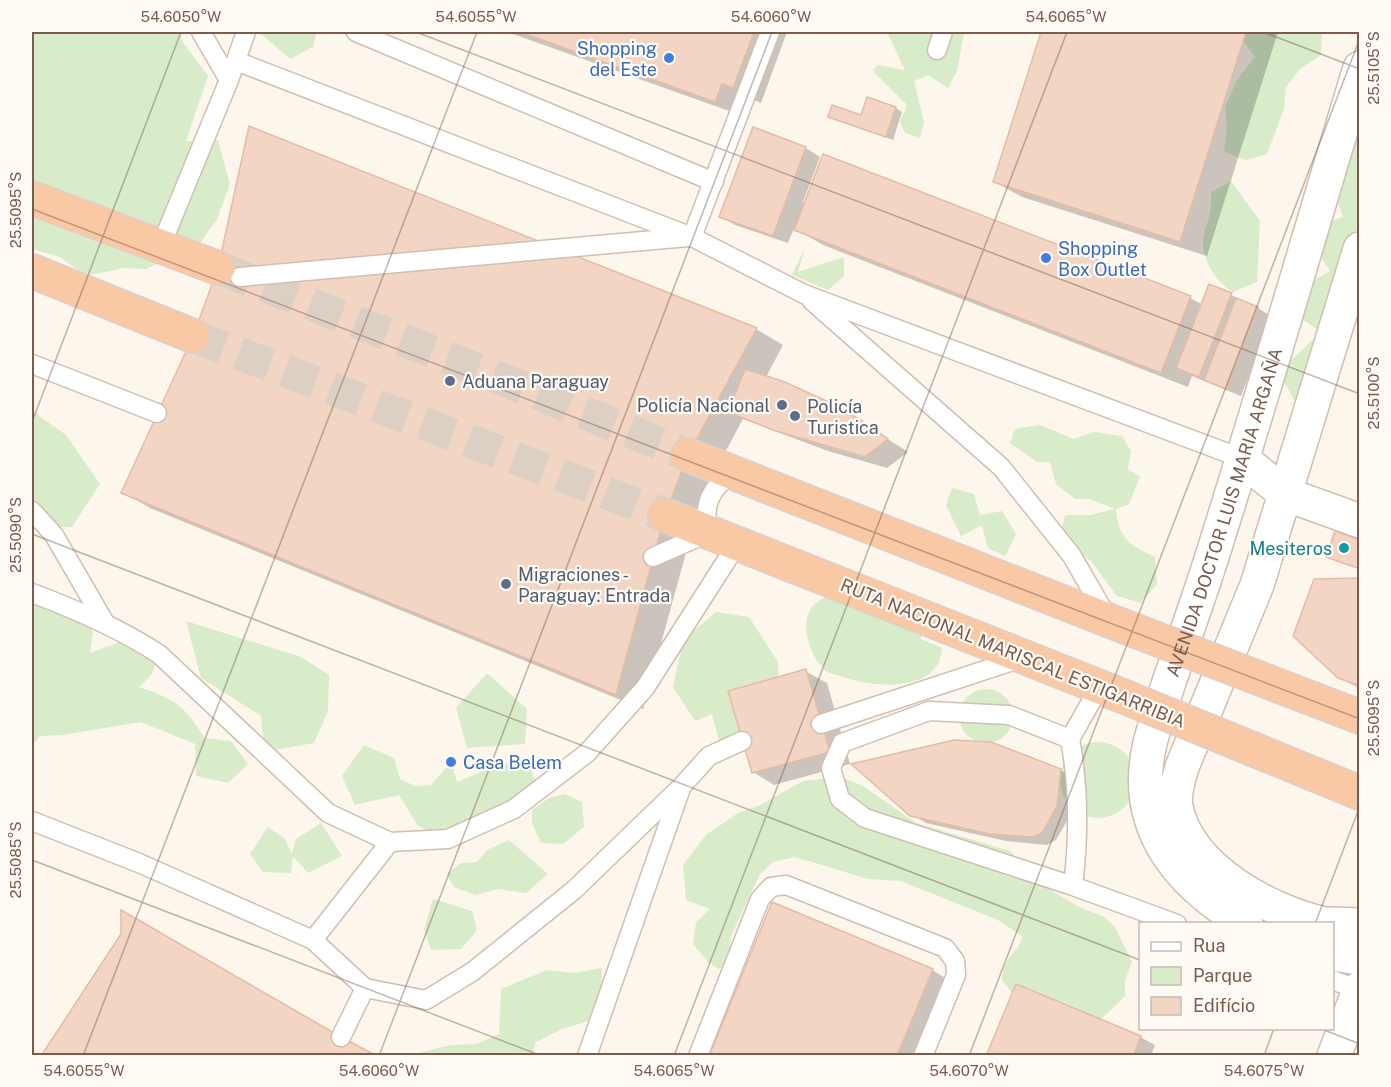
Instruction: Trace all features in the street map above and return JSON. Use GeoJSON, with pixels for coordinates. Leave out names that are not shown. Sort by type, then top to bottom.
{"type":"FeatureCollection","features":[{"type":"Feature","properties":{"kind":"highway"},"geometry":{"type":"LineString","coordinates":[[32,198],[229,272]]}},
{"type":"Feature","properties":{"kind":"highway"},"geometry":{"type":"LineString","coordinates":[[32,272],[193,336]]}},
{"type":"Feature","properties":{"kind":"highway"},"geometry":{"type":"LineString","coordinates":[[688,455],[1359,717]]}},
{"type":"Feature","properties":{"kind":"highway","name":"RUTA NACIONAL MARISCAL ESTIGARRIBIA"},"geometry":{"type":"LineString","coordinates":[[665,515],[1026,656],[1359,793]]}},
{"type":"Feature","properties":{"kind":"street","name":"AVENIDA DOCTOR LUIS MARIA ARGAÑA"},"geometry":{"type":"LineString","coordinates":[[1243,922],[1219,907],[1191,883],[1166,854],[1155,831],[1147,803],[1144,779],[1148,747],[1208,568],[1359,68]]}},
{"type":"Feature","properties":{"kind":"street"},"geometry":{"type":"LineString","coordinates":[[1316,922],[1294,917],[1241,889],[1221,873],[1191,842],[1176,807],[1176,793],[1182,767],[1257,585],[1359,249]]}},
{"type":"Feature","properties":{"kind":"street"},"geometry":{"type":"LineString","coordinates":[[1241,458],[1285,494],[1359,521]]}},
{"type":"Feature","properties":{"kind":"street"},"geometry":{"type":"LineString","coordinates":[[1334,924],[1359,925]]}},
{"type":"Feature","properties":{"kind":"street"},"geometry":{"type":"LineString","coordinates":[[1334,954],[1359,958]]}},
{"type":"Feature","properties":{"kind":"street"},"geometry":{"type":"LineString","coordinates":[[1334,1056],[1359,989]]}},
{"type":"Feature","properties":{"kind":"lane"},"geometry":{"type":"LineString","coordinates":[[201,32],[229,80]]}},
{"type":"Feature","properties":{"kind":"lane"},"geometry":{"type":"LineString","coordinates":[[160,248],[229,80],[246,32]]}},
{"type":"Feature","properties":{"kind":"lane"},"geometry":{"type":"LineString","coordinates":[[356,32],[714,182]]}},
{"type":"Feature","properties":{"kind":"lane"},"geometry":{"type":"LineString","coordinates":[[692,237],[770,32]]}},
{"type":"Feature","properties":{"kind":"lane"},"geometry":{"type":"LineString","coordinates":[[937,50],[943,32]]}},
{"type":"Feature","properties":{"kind":"lane"},"geometry":{"type":"LineString","coordinates":[[236,61],[692,237],[804,294],[1241,458]]}},
{"type":"Feature","properties":{"kind":"lane"},"geometry":{"type":"LineString","coordinates":[[229,272],[692,237]]}},
{"type":"Feature","properties":{"kind":"lane"},"geometry":{"type":"LineString","coordinates":[[804,294],[1001,467],[1072,556],[1116,623]]}},
{"type":"Feature","properties":{"kind":"lane"},"geometry":{"type":"LineString","coordinates":[[32,364],[157,413]]}},
{"type":"Feature","properties":{"kind":"lane"},"geometry":{"type":"LineString","coordinates":[[723,538],[705,517],[707,499],[718,483],[733,473]]}},
{"type":"Feature","properties":{"kind":"lane"},"geometry":{"type":"LineString","coordinates":[[32,511],[54,535],[105,623]]}},
{"type":"Feature","properties":{"kind":"lane"},"geometry":{"type":"LineString","coordinates":[[653,556],[723,538]]}},
{"type":"Feature","properties":{"kind":"lane"},"geometry":{"type":"LineString","coordinates":[[32,593],[129,634],[159,654],[328,813],[390,842],[448,839],[505,814],[587,753],[645,688],[723,538]]}},
{"type":"Feature","properties":{"kind":"lane"},"geometry":{"type":"LineString","coordinates":[[821,724],[1026,656]]}},
{"type":"Feature","properties":{"kind":"lane"},"geometry":{"type":"LineString","coordinates":[[1073,886],[1077,853],[1077,799],[1070,739],[1105,689]]}},
{"type":"Feature","properties":{"kind":"lane"},"geometry":{"type":"LineString","coordinates":[[1070,739],[1009,715],[929,711],[842,743],[831,768],[840,799],[865,818],[1073,886],[1172,922]]}},
{"type":"Feature","properties":{"kind":"lane"},"geometry":{"type":"LineString","coordinates":[[32,821],[139,863],[313,940],[365,988],[426,1000],[472,972],[574,890],[682,786],[709,756],[742,741]]}},
{"type":"Feature","properties":{"kind":"lane"},"geometry":{"type":"LineString","coordinates":[[587,1056],[682,786]]}},
{"type":"Feature","properties":{"kind":"lane"},"geometry":{"type":"LineString","coordinates":[[313,940],[390,842]]}},
{"type":"Feature","properties":{"kind":"lane"},"geometry":{"type":"LineString","coordinates":[[698,1056],[760,899],[771,887],[786,885],[945,948],[955,961],[956,975],[923,1056]]}},
{"type":"Feature","properties":{"kind":"lane"},"geometry":{"type":"LineString","coordinates":[[1334,981],[1359,989]]}},
{"type":"Feature","properties":{"kind":"lane"},"geometry":{"type":"LineString","coordinates":[[341,1037],[365,988]]}},
{"type":"Feature","properties":{"kind":"green space"},"geometry":{"type":"Polygon","coordinates":[[[32,32],[180,32],[182,41],[208,76],[186,141],[218,140],[230,184],[217,219],[200,243],[146,269],[124,268],[86,276],[60,257],[32,249],[32,32]]]}},
{"type":"Feature","properties":{"kind":"green space"},"geometry":{"type":"Polygon","coordinates":[[[259,32],[317,32],[313,47],[290,59],[259,32]]]}},
{"type":"Feature","properties":{"kind":"green space"},"geometry":{"type":"Polygon","coordinates":[[[887,32],[964,33],[957,71],[948,88],[928,75],[914,81],[924,122],[920,138],[905,133],[900,122],[907,105],[873,71],[878,65],[905,70],[887,32]]]}},
{"type":"Feature","properties":{"kind":"green space"},"geometry":{"type":"Polygon","coordinates":[[[1246,32],[1322,32],[1321,55],[1300,69],[1286,87],[1284,109],[1267,154],[1246,160],[1224,152],[1227,126],[1225,107],[1237,80],[1255,57],[1243,41],[1246,32]]]}},
{"type":"Feature","properties":{"kind":"green space"},"geometry":{"type":"Polygon","coordinates":[[[1348,133],[1359,133],[1359,315],[1354,329],[1318,359],[1300,411],[1279,372],[1321,332],[1299,317],[1298,289],[1330,271],[1320,256],[1314,226],[1343,217],[1336,197],[1348,133]]]}},
{"type":"Feature","properties":{"kind":"green space"},"geometry":{"type":"Polygon","coordinates":[[[1231,181],[1260,221],[1257,282],[1233,292],[1220,282],[1210,268],[1203,243],[1211,210],[1211,192],[1231,181]]]}},
{"type":"Feature","properties":{"kind":"green space"},"geometry":{"type":"Polygon","coordinates":[[[805,248],[798,272],[844,257],[844,276],[828,290],[792,275],[805,248]]]}},
{"type":"Feature","properties":{"kind":"green space"},"geometry":{"type":"Polygon","coordinates":[[[32,411],[66,435],[100,484],[72,527],[32,527],[32,411]]]}},
{"type":"Feature","properties":{"kind":"green space"},"geometry":{"type":"Polygon","coordinates":[[[1040,425],[1074,439],[1094,432],[1122,436],[1131,451],[1128,469],[1140,477],[1129,504],[1116,509],[1117,519],[1127,540],[1138,549],[1155,557],[1157,584],[1141,603],[1117,596],[1091,561],[1059,539],[1065,515],[1090,515],[1115,509],[1089,499],[1075,499],[1056,484],[1050,462],[1037,462],[1010,443],[1015,429],[1040,425]]]}},
{"type":"Feature","properties":{"kind":"green space"},"geometry":{"type":"Polygon","coordinates":[[[952,488],[974,494],[980,515],[1002,511],[1016,534],[1005,556],[988,548],[982,525],[961,536],[946,505],[952,488]]]}},
{"type":"Feature","properties":{"kind":"green space"},"geometry":{"type":"Polygon","coordinates":[[[835,592],[922,615],[921,639],[942,648],[938,663],[930,673],[918,680],[903,684],[887,685],[856,681],[826,671],[811,648],[806,629],[807,619],[815,604],[835,592]]]}},
{"type":"Feature","properties":{"kind":"green space"},"geometry":{"type":"Polygon","coordinates":[[[32,604],[80,611],[93,632],[90,653],[128,639],[159,654],[152,674],[139,687],[178,705],[191,718],[205,738],[231,741],[248,764],[228,783],[196,776],[195,744],[141,722],[63,735],[40,736],[32,745],[32,604]]]}},
{"type":"Feature","properties":{"kind":"green space"},"geometry":{"type":"Polygon","coordinates":[[[716,612],[749,617],[778,662],[779,688],[757,747],[724,759],[712,714],[695,721],[673,687],[683,640],[716,612]]]}},
{"type":"Feature","properties":{"kind":"green space"},"geometry":{"type":"Polygon","coordinates":[[[186,621],[301,657],[329,675],[328,711],[314,743],[264,752],[261,716],[201,678],[186,621]]]}},
{"type":"Feature","properties":{"kind":"green space"},"geometry":{"type":"Polygon","coordinates":[[[487,673],[527,709],[525,744],[467,748],[456,708],[487,673]]]}},
{"type":"Feature","properties":{"kind":"green space"},"geometry":{"type":"Polygon","coordinates":[[[981,689],[991,689],[1001,693],[1009,701],[1013,716],[1009,731],[1001,739],[991,743],[981,743],[971,739],[963,731],[959,721],[959,711],[963,701],[971,693],[981,689]]]}},
{"type":"Feature","properties":{"kind":"green space"},"geometry":{"type":"Polygon","coordinates":[[[1091,742],[1105,742],[1119,748],[1130,759],[1136,773],[1133,795],[1125,807],[1105,818],[1091,818],[1077,812],[1066,801],[1060,787],[1060,773],[1066,759],[1077,748],[1091,742]]]}},
{"type":"Feature","properties":{"kind":"green space"},"geometry":{"type":"Polygon","coordinates":[[[364,745],[394,758],[400,779],[415,786],[431,785],[451,762],[457,782],[492,767],[526,759],[539,790],[448,839],[418,826],[399,795],[355,805],[342,776],[364,745]]]}},
{"type":"Feature","properties":{"kind":"green space"},"geometry":{"type":"Polygon","coordinates":[[[840,777],[863,786],[916,823],[1010,851],[1039,883],[1077,906],[1104,917],[1115,927],[1132,962],[1125,980],[1125,996],[1094,1026],[1016,998],[1002,980],[1003,971],[1023,937],[998,920],[901,881],[868,879],[795,857],[773,862],[760,874],[731,936],[728,963],[719,969],[709,963],[693,944],[696,922],[710,909],[686,900],[683,865],[706,835],[738,813],[760,805],[803,781],[840,777]]]}},
{"type":"Feature","properties":{"kind":"green space"},"geometry":{"type":"Polygon","coordinates":[[[565,794],[582,802],[584,827],[563,844],[541,843],[532,823],[532,810],[549,798],[565,794]]]}},
{"type":"Feature","properties":{"kind":"green space"},"geometry":{"type":"Polygon","coordinates":[[[321,823],[342,856],[308,873],[293,856],[291,873],[263,872],[250,854],[268,827],[285,839],[292,854],[296,839],[321,823]]]}},
{"type":"Feature","properties":{"kind":"green space"},"geometry":{"type":"Polygon","coordinates":[[[509,840],[548,874],[526,893],[498,889],[475,895],[454,887],[447,874],[461,863],[477,862],[487,850],[509,840]]]}},
{"type":"Feature","properties":{"kind":"green space"},"geometry":{"type":"Polygon","coordinates":[[[433,899],[472,911],[477,930],[461,949],[431,950],[424,930],[433,899]]]}},
{"type":"Feature","properties":{"kind":"green space"},"geometry":{"type":"Polygon","coordinates":[[[602,968],[601,1017],[562,1029],[536,1042],[532,1055],[419,1056],[418,1053],[451,1045],[476,1044],[499,1034],[501,989],[547,970],[573,973],[602,968]]]}},
{"type":"Feature","properties":{"kind":"building","name":"Shopping del Este"},"geometry":{"type":"Polygon","coordinates":[[[520,32],[754,32],[733,88],[722,84],[715,102],[520,32]]]}},
{"type":"Feature","properties":{"kind":"building"},"geometry":{"type":"Polygon","coordinates":[[[1041,32],[1246,32],[1180,242],[993,182],[1041,32]]]}},
{"type":"Feature","properties":{"kind":"building"},"geometry":{"type":"Polygon","coordinates":[[[867,97],[896,107],[886,137],[828,117],[832,105],[861,115],[867,97]]]}},
{"type":"Feature","properties":{"kind":"building","name":"Aduana Paraguay"},"geometry":{"type":"Polygon","coordinates":[[[249,126],[757,328],[688,455],[665,515],[616,695],[121,493],[193,336],[218,268],[249,126]]]}},
{"type":"Feature","properties":{"kind":"building"},"geometry":{"type":"Polygon","coordinates":[[[753,127],[806,147],[773,236],[719,217],[753,127]]]}},
{"type":"Feature","properties":{"kind":"building"},"geometry":{"type":"Polygon","coordinates":[[[823,154],[1191,296],[1161,373],[794,230],[823,154]]]}},
{"type":"Feature","properties":{"kind":"building"},"geometry":{"type":"Polygon","coordinates":[[[1209,284],[1232,293],[1199,377],[1176,368],[1209,284]]]}},
{"type":"Feature","properties":{"kind":"building"},"geometry":{"type":"Polygon","coordinates":[[[1236,298],[1258,307],[1226,389],[1204,380],[1236,298]]]}},
{"type":"Feature","properties":{"kind":"building","name":"Policía Turistica"},"geometry":{"type":"Polygon","coordinates":[[[745,369],[785,382],[824,400],[859,419],[888,439],[865,457],[776,431],[728,412],[745,369]]]}},
{"type":"Feature","properties":{"kind":"building","name":"Mesiteros"},"geometry":{"type":"Polygon","coordinates":[[[1335,531],[1360,540],[1360,569],[1326,557],[1335,531]]]}},
{"type":"Feature","properties":{"kind":"building"},"geometry":{"type":"Polygon","coordinates":[[[1360,578],[1360,686],[1338,678],[1293,636],[1314,579],[1360,578]]]}},
{"type":"Feature","properties":{"kind":"building"},"geometry":{"type":"Polygon","coordinates":[[[806,669],[830,752],[752,773],[728,691],[806,669]]]}},
{"type":"Feature","properties":{"kind":"building"},"geometry":{"type":"Polygon","coordinates":[[[954,740],[991,742],[1061,769],[1057,806],[1042,833],[1032,837],[990,834],[910,816],[851,764],[954,740]]]}},
{"type":"Feature","properties":{"kind":"building"},"geometry":{"type":"Polygon","coordinates":[[[772,902],[933,969],[897,1056],[709,1056],[772,902]]]}},
{"type":"Feature","properties":{"kind":"building"},"geometry":{"type":"Polygon","coordinates":[[[121,910],[377,1056],[41,1056],[121,934],[121,910]]]}},
{"type":"Feature","properties":{"kind":"building"},"geometry":{"type":"Polygon","coordinates":[[[1016,984],[1141,1036],[1133,1056],[986,1056],[1016,984]]]}},
{"type":"Feature","properties":{"kind":"tunnel"},"geometry":{"type":"LineString","coordinates":[[219,268],[688,455]]}},
{"type":"Feature","properties":{"kind":"tunnel"},"geometry":{"type":"LineString","coordinates":[[193,336],[665,515]]}},
{"type":"Feature","properties":{"kind":"place","name":"Shopping del Este"},"geometry":{"type":"Point","coordinates":[669,58]}},
{"type":"Feature","properties":{"kind":"place","name":"Shopping Box Outlet"},"geometry":{"type":"Point","coordinates":[1046,258]}},
{"type":"Feature","properties":{"kind":"place","name":"Aduana Paraguay"},"geometry":{"type":"Point","coordinates":[450,381]}},
{"type":"Feature","properties":{"kind":"place","name":"Policía Nacional"},"geometry":{"type":"Point","coordinates":[782,405]}},
{"type":"Feature","properties":{"kind":"place","name":"Policía Turistica"},"geometry":{"type":"Point","coordinates":[795,416]}},
{"type":"Feature","properties":{"kind":"place","name":"Mesiteros"},"geometry":{"type":"Point","coordinates":[1344,548]}},
{"type":"Feature","properties":{"kind":"place","name":"Migraciones - Paraguay: Entrada"},"geometry":{"type":"Point","coordinates":[506,584]}},
{"type":"Feature","properties":{"kind":"place","name":"Casa Belem"},"geometry":{"type":"Point","coordinates":[451,762]}}]}
